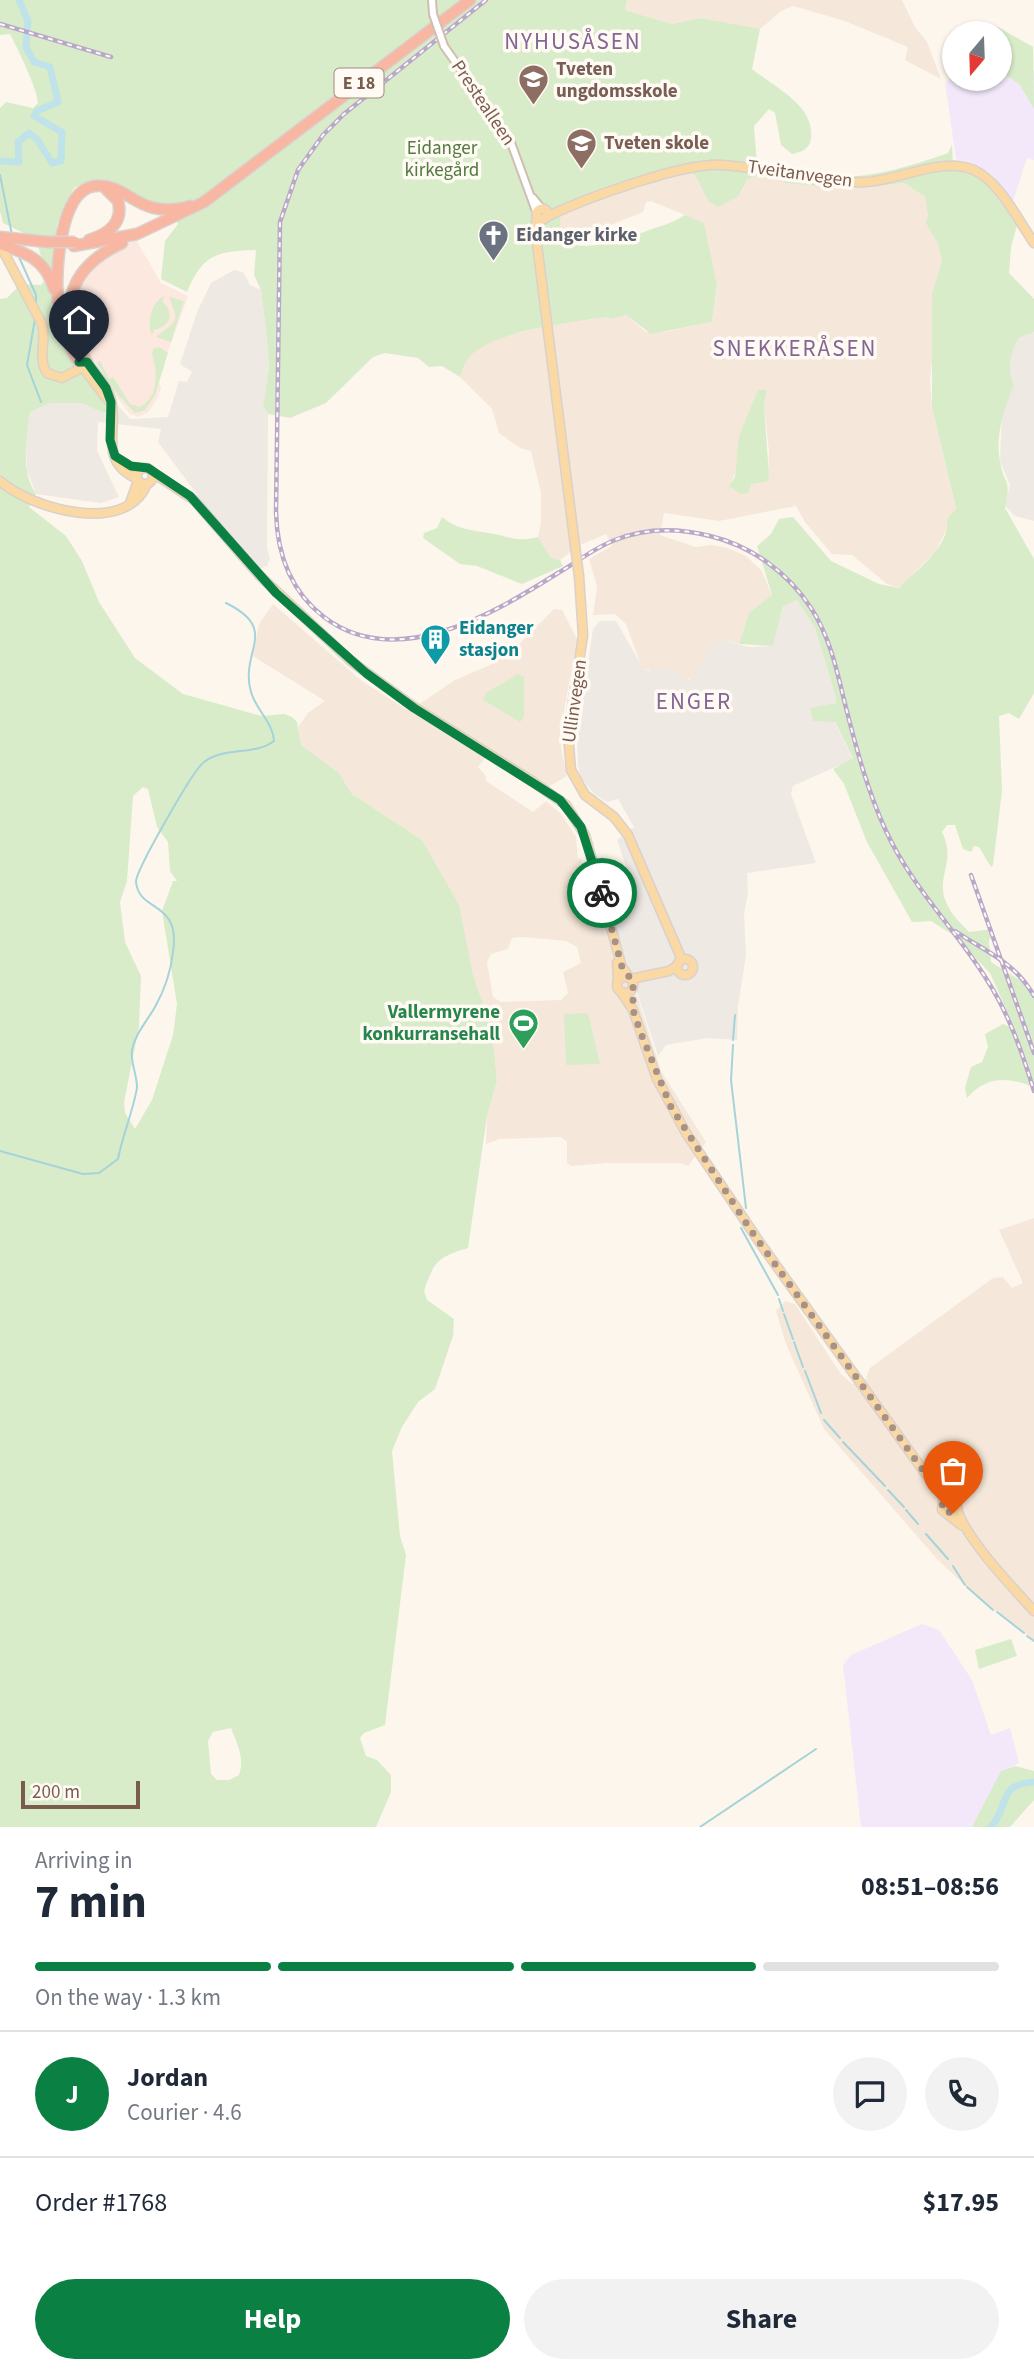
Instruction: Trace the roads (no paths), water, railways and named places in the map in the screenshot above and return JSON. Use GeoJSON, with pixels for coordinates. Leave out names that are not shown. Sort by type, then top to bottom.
{"type":"FeatureCollection","features":[{"type":"Feature","properties":{"kind":"highway","name":"E 18"},"geometry":{"type":"LineString","coordinates":[[77,243],[137,231],[194,205],[296,132],[468,0]]}},
{"type":"Feature","properties":{"kind":"highway","name":"E 18"},"geometry":{"type":"LineString","coordinates":[[83,364],[68,314],[70,300],[78,281],[99,256],[137,234],[181,216],[221,191],[468,0]]}},
{"type":"Feature","properties":{"kind":"highway","name":"E 18"},"geometry":{"type":"LineString","coordinates":[[77,243],[109,231],[118,218],[120,207],[116,197],[99,186]]}},
{"type":"Feature","properties":{"kind":"highway","name":"E 18"},"geometry":{"type":"LineString","coordinates":[[60,313],[57,289],[60,256],[72,203],[87,188],[112,188],[154,209],[171,210],[194,205]]}},
{"type":"Feature","properties":{"kind":"highway","name":"E 18"},"geometry":{"type":"LineString","coordinates":[[0,242],[19,245],[77,243],[137,234]]}},
{"type":"Feature","properties":{"kind":"highway","name":"E 18"},"geometry":{"type":"LineString","coordinates":[[19,245],[46,269],[69,344],[83,364]]}},
{"type":"Feature","properties":{"kind":"highway","name":"E 18"},"geometry":{"type":"LineString","coordinates":[[60,256],[63,311],[69,333],[78,346]]}},
{"type":"Feature","properties":{"kind":"main road","name":"Tveitanvegen"},"geometry":{"type":"LineString","coordinates":[[542,214],[698,165],[733,166],[849,183],[885,181],[958,166],[976,171],[987,179],[1034,243]]}},
{"type":"Feature","properties":{"kind":"main road","name":"Ullinvegen"},"geometry":{"type":"LineString","coordinates":[[542,214],[538,243],[579,576],[583,635],[568,734],[571,769],[585,795],[614,817],[628,835],[680,966],[632,983]]}},
{"type":"Feature","properties":{"kind":"main road"},"geometry":{"type":"LineString","coordinates":[[0,242],[42,324],[44,369],[58,378],[83,364],[109,395],[112,417],[110,440],[118,463],[143,482],[183,491]]}},
{"type":"Feature","properties":{"kind":"main road"},"geometry":{"type":"LineString","coordinates":[[115,456],[126,464],[148,468],[194,500],[287,604],[371,677],[432,719],[521,774],[562,809],[578,827],[622,967],[632,983],[633,1010]]}},
{"type":"Feature","properties":{"kind":"main road"},"geometry":{"type":"LineString","coordinates":[[0,481],[21,496],[44,505],[100,514],[114,513],[139,498],[143,482],[141,468]]}},
{"type":"Feature","properties":{"kind":"main road"},"geometry":{"type":"LineString","coordinates":[[143,482],[153,473]]}},
{"type":"Feature","properties":{"kind":"main road"},"geometry":{"type":"LineString","coordinates":[[578,827],[618,967],[617,987],[633,1010],[657,1079],[686,1133],[760,1243],[925,1473],[949,1498],[956,1501],[962,1520],[999,1571]]}},
{"type":"Feature","properties":{"kind":"main road"},"geometry":{"type":"LineString","coordinates":[[618,981],[623,977],[632,983]]}},
{"type":"Feature","properties":{"kind":"main road"},"geometry":{"type":"LineString","coordinates":[[621,992],[632,983]]}},
{"type":"Feature","properties":{"kind":"main road"},"geometry":{"type":"LineString","coordinates":[[925,1473],[943,1511],[949,1514],[1033,1609]]}},
{"type":"Feature","properties":{"kind":"main road"},"geometry":{"type":"LineString","coordinates":[[941,1505],[949,1498]]}},
{"type":"Feature","properties":{"kind":"main road"},"geometry":{"type":"LineString","coordinates":[[949,1514],[957,1508]]}},
{"type":"Feature","properties":{"kind":"street","name":"Prestealleen"},"geometry":{"type":"LineString","coordinates":[[432,0],[433,14],[444,46],[499,120],[516,153],[530,194],[542,214]]}},
{"type":"Feature","properties":{"kind":"waterway"},"geometry":{"type":"LineString","coordinates":[[0,161],[19,162],[18,142],[29,133],[37,139],[52,163],[61,161],[62,132],[34,116],[37,111],[58,102],[50,67],[34,62],[26,47],[28,21],[19,0]]}},
{"type":"Feature","properties":{"kind":"waterway"},"geometry":{"type":"LineString","coordinates":[[0,175],[12,235]]}},
{"type":"Feature","properties":{"kind":"waterway"},"geometry":{"type":"LineString","coordinates":[[19,257],[36,295],[36,303]]}},
{"type":"Feature","properties":{"kind":"waterway"},"geometry":{"type":"LineString","coordinates":[[35,319],[27,365],[41,402]]}},
{"type":"Feature","properties":{"kind":"waterway"},"geometry":{"type":"LineString","coordinates":[[0,1151],[83,1174],[99,1173],[118,1159],[137,1087],[132,1050],[138,1033],[161,994],[173,952],[174,935],[171,923],[166,915],[139,892],[136,882],[138,874],[177,801],[204,762],[221,754],[258,748],[274,741],[271,728],[251,692],[249,678],[255,632],[242,613],[226,603]]}},
{"type":"Feature","properties":{"kind":"waterway"},"geometry":{"type":"LineString","coordinates":[[733,1040],[735,1015]]}},
{"type":"Feature","properties":{"kind":"waterway"},"geometry":{"type":"LineString","coordinates":[[733,1045],[731,1080],[746,1208]]}},
{"type":"Feature","properties":{"kind":"waterway"},"geometry":{"type":"LineString","coordinates":[[741,1228],[778,1295]]}},
{"type":"Feature","properties":{"kind":"waterway"},"geometry":{"type":"LineString","coordinates":[[779,1299],[783,1311]]}},
{"type":"Feature","properties":{"kind":"waterway"},"geometry":{"type":"LineString","coordinates":[[784,1314],[793,1339]]}},
{"type":"Feature","properties":{"kind":"waterway"},"geometry":{"type":"LineString","coordinates":[[794,1342],[803,1367]]}},
{"type":"Feature","properties":{"kind":"waterway"},"geometry":{"type":"LineString","coordinates":[[805,1371],[821,1413]]}},
{"type":"Feature","properties":{"kind":"waterway"},"geometry":{"type":"LineString","coordinates":[[824,1420],[840,1438]]}},
{"type":"Feature","properties":{"kind":"waterway"},"geometry":{"type":"LineString","coordinates":[[843,1442],[885,1486]]}},
{"type":"Feature","properties":{"kind":"waterway"},"geometry":{"type":"LineString","coordinates":[[888,1490],[904,1507]]}},
{"type":"Feature","properties":{"kind":"waterway"},"geometry":{"type":"LineString","coordinates":[[906,1510],[918,1524]]}},
{"type":"Feature","properties":{"kind":"waterway"},"geometry":{"type":"LineString","coordinates":[[926,1534],[948,1559]]}},
{"type":"Feature","properties":{"kind":"waterway"},"geometry":{"type":"LineString","coordinates":[[953,1566],[965,1585]]}},
{"type":"Feature","properties":{"kind":"waterway"},"geometry":{"type":"LineString","coordinates":[[967,1587],[993,1610]]}},
{"type":"Feature","properties":{"kind":"waterway"},"geometry":{"type":"LineString","coordinates":[[997,1612],[1024,1633]]}},
{"type":"Feature","properties":{"kind":"waterway"},"geometry":{"type":"LineString","coordinates":[[1027,1636],[1034,1641]]}},
{"type":"Feature","properties":{"kind":"waterway"},"geometry":{"type":"LineString","coordinates":[[700,1827],[816,1749]]}},
{"type":"Feature","properties":{"kind":"waterway"},"geometry":{"type":"LineString","coordinates":[[991,1827],[1009,1791],[1022,1784],[1034,1782]]}},
{"type":"Feature","properties":{"kind":"railway"},"geometry":{"type":"LineString","coordinates":[[486,0],[344,114],[323,135],[298,170],[280,222],[276,512],[279,542],[294,583],[312,607],[352,633],[382,639],[413,638],[444,631],[474,619],[504,605],[600,547],[638,533],[674,531],[710,536],[740,547],[768,563],[802,595],[818,619],[832,654],[853,736],[879,816],[897,852],[921,890],[995,993],[1014,1034],[1034,1091]]}},
{"type":"Feature","properties":{"kind":"railway"},"geometry":{"type":"LineString","coordinates":[[0,24],[111,57]]}},
{"type":"Feature","properties":{"kind":"railway"},"geometry":{"type":"LineString","coordinates":[[971,875],[1034,1053]]}},
{"type":"Feature","properties":{"kind":"railway"},"geometry":{"type":"LineString","coordinates":[[955,931],[1009,966],[1034,996]]}},
{"type":"Feature","properties":{"kind":"place","name":"Tveten ungdomsskole"},"geometry":{"type":"Point","coordinates":[533,107]}},
{"type":"Feature","properties":{"kind":"place","name":"Tveten skole"},"geometry":{"type":"Point","coordinates":[581,170]}},
{"type":"Feature","properties":{"kind":"place","name":"Eidanger kirke"},"geometry":{"type":"Point","coordinates":[493,262]}},
{"type":"Feature","properties":{"kind":"place","name":"Eidanger stasjon"},"geometry":{"type":"Point","coordinates":[436,666]}},
{"type":"Feature","properties":{"kind":"place","name":"Vallermyrene konkurransehall"},"geometry":{"type":"Point","coordinates":[523,1050]}},
{"type":"Feature","properties":{"kind":"district","name":"NYHUSÅSEN"},"geometry":{"type":"Point","coordinates":[573,41]}},
{"type":"Feature","properties":{"kind":"district","name":"SNEKKERÅSEN"},"geometry":{"type":"Point","coordinates":[795,348]}},
{"type":"Feature","properties":{"kind":"district","name":"ENGER"},"geometry":{"type":"Point","coordinates":[694,701]}},
{"type":"Feature","properties":{"kind":"park label","name":"Eidanger kirkegård"},"geometry":{"type":"Point","coordinates":[442,159]}}]}
